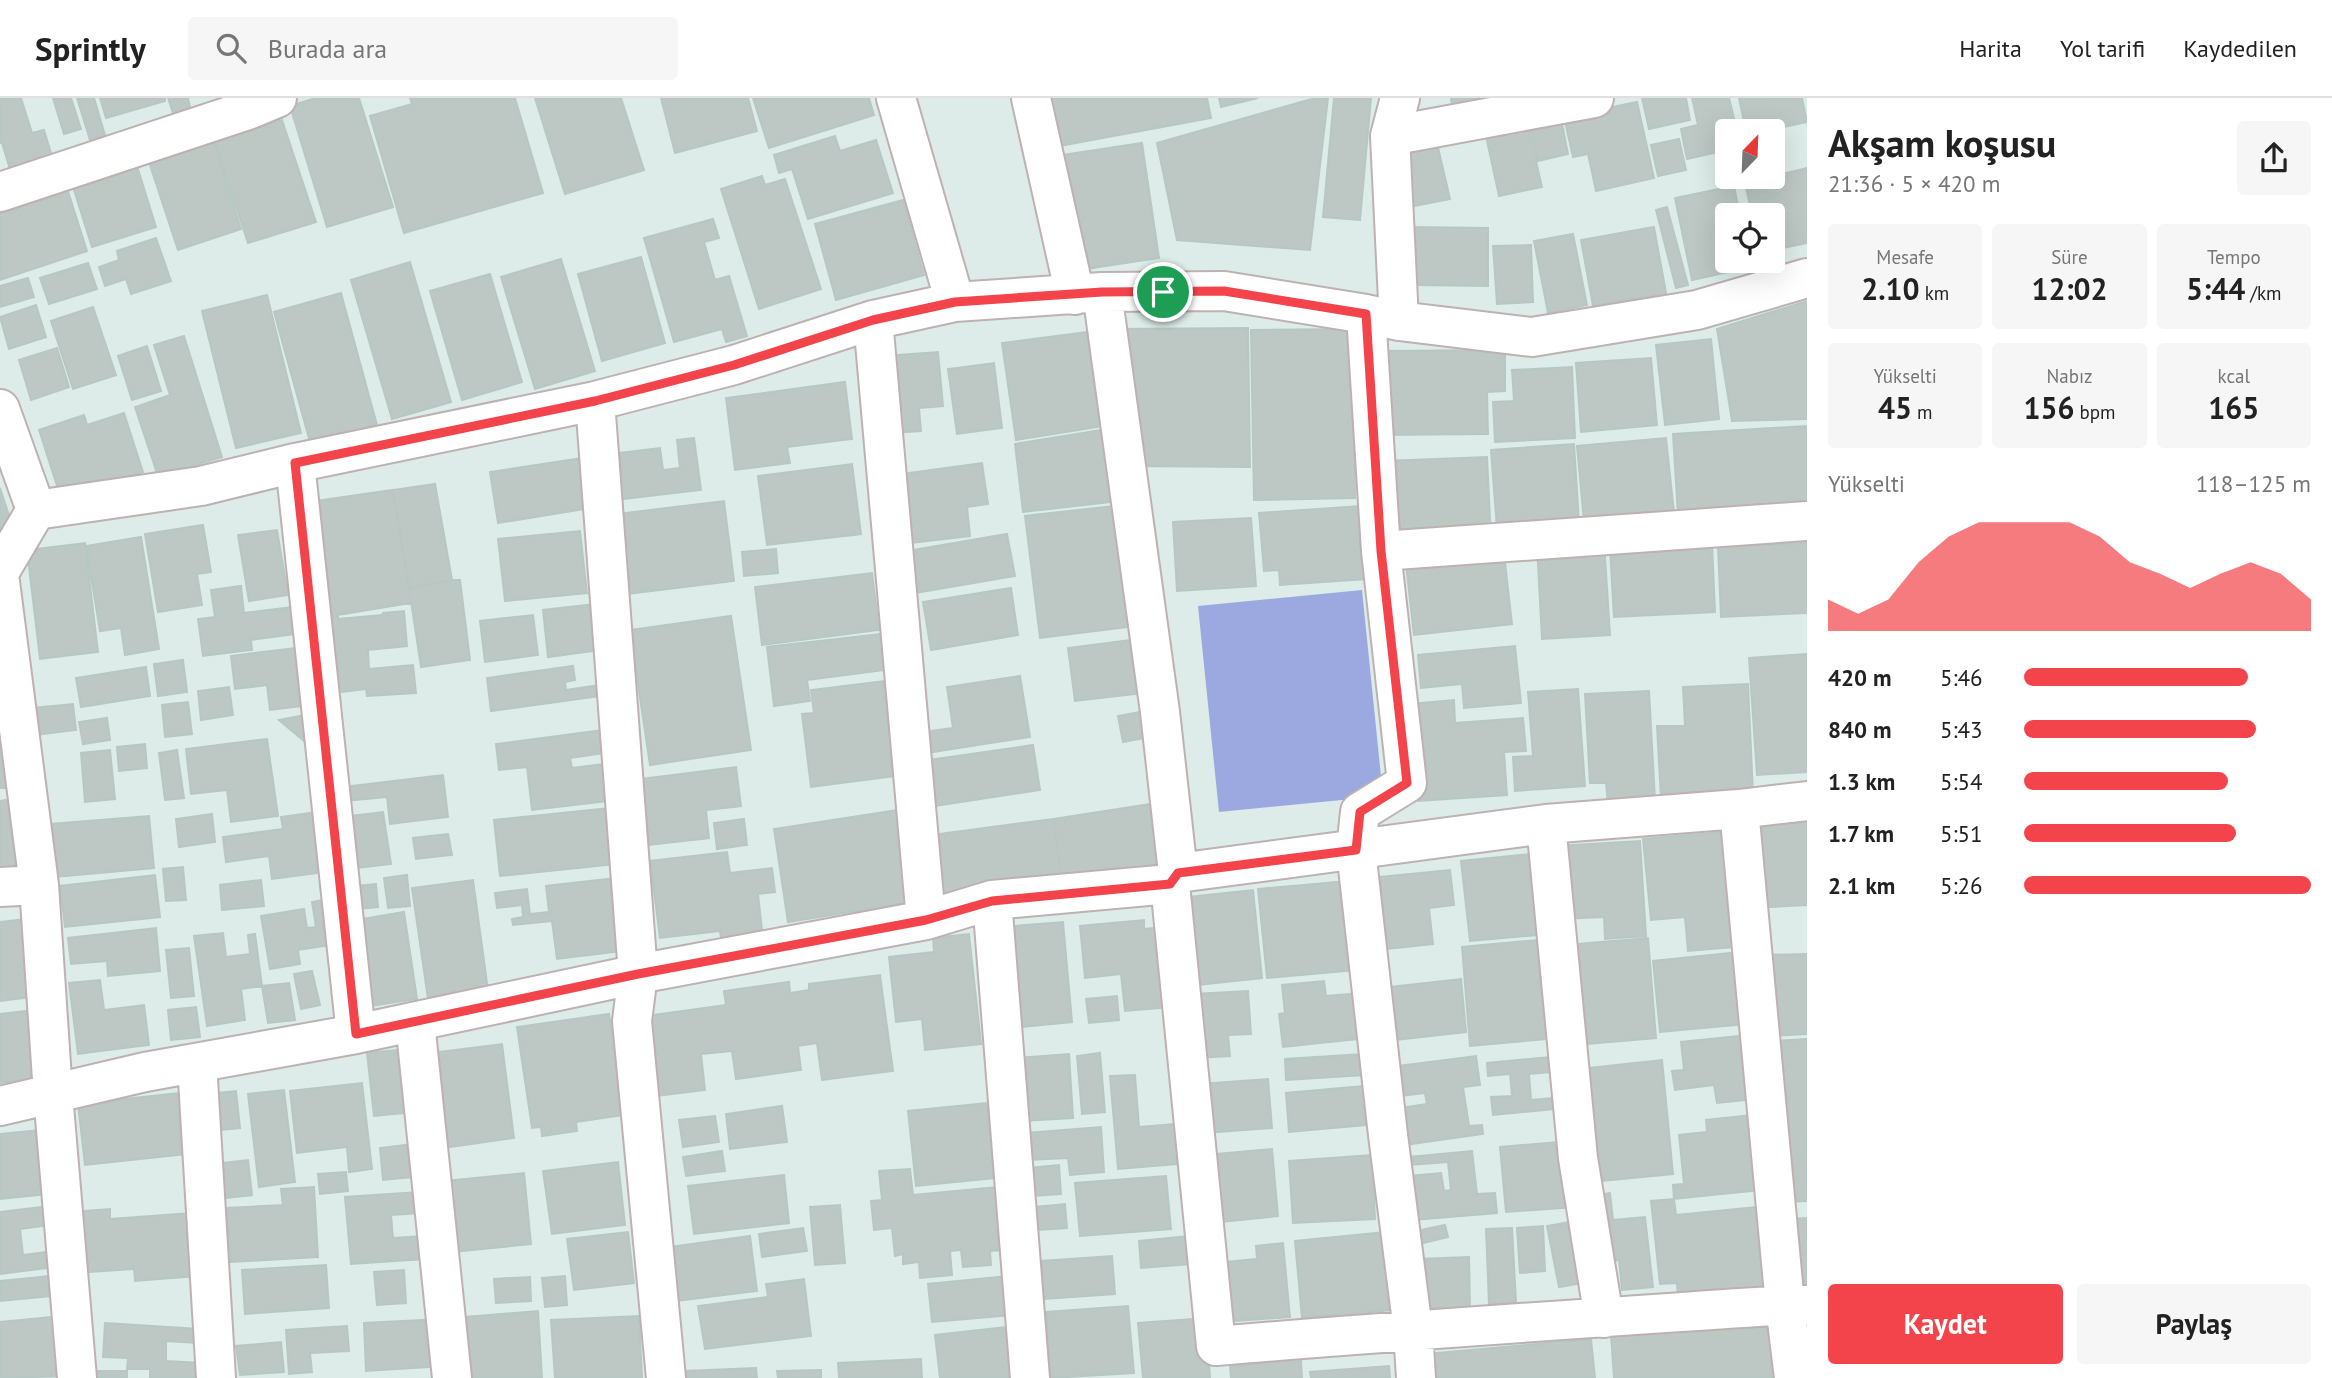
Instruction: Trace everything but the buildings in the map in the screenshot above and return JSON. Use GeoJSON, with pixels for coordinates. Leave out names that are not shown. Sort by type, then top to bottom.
{"type":"FeatureCollection","features":[{"type":"Feature","properties":{"kind":"street"},"geometry":{"type":"LineString","coordinates":[[896,98],[955,302]]}},
{"type":"Feature","properties":{"kind":"street"},"geometry":{"type":"LineString","coordinates":[[1031,98],[1089,294],[1160,712],[1216,1346],[1796,1305]]}},
{"type":"Feature","properties":{"kind":"street"},"geometry":{"type":"LineString","coordinates":[[1400,98],[1390,136],[1382,318],[1381,551],[1407,783],[1360,812],[1356,850],[1413,1330],[1416,1378]]}},
{"type":"Feature","properties":{"kind":"street"},"geometry":{"type":"LineString","coordinates":[[1390,136],[1594,98]]}},
{"type":"Feature","properties":{"kind":"street"},"geometry":{"type":"LineString","coordinates":[[0,192],[256,102]]}},
{"type":"Feature","properties":{"kind":"street"},"geometry":{"type":"LineString","coordinates":[[36,510],[201,486],[295,463],[595,401],[734,365],[873,320],[955,302],[1089,294],[1224,291],[1382,318],[1532,337],[1697,310],[1807,278]]}},
{"type":"Feature","properties":{"kind":"street"},"geometry":{"type":"LineString","coordinates":[[873,320],[926,920]]}},
{"type":"Feature","properties":{"kind":"street"},"geometry":{"type":"LineString","coordinates":[[595,401],[638,974],[632,1021],[666,1378]]}},
{"type":"Feature","properties":{"kind":"street"},"geometry":{"type":"LineString","coordinates":[[0,409],[36,510]]}},
{"type":"Feature","properties":{"kind":"street"},"geometry":{"type":"LineString","coordinates":[[295,463],[356,1034]]}},
{"type":"Feature","properties":{"kind":"street"},"geometry":{"type":"LineString","coordinates":[[0,570],[36,510]]}},
{"type":"Feature","properties":{"kind":"street"},"geometry":{"type":"LineString","coordinates":[[1381,551],[1807,521]]}},
{"type":"Feature","properties":{"kind":"street"},"geometry":{"type":"LineString","coordinates":[[0,582],[39,885],[53,1094],[77,1378]]}},
{"type":"Feature","properties":{"kind":"street"},"geometry":{"type":"LineString","coordinates":[[0,1106],[145,1072],[356,1034],[638,974],[926,920],[992,901],[1174,879],[1546,824],[1807,801]]}},
{"type":"Feature","properties":{"kind":"street"},"geometry":{"type":"LineString","coordinates":[[1739,809],[1796,1305],[1794,1378]]}},
{"type":"Feature","properties":{"kind":"street"},"geometry":{"type":"LineString","coordinates":[[1546,824],[1578,1158],[1604,1318]]}},
{"type":"Feature","properties":{"kind":"street"},"geometry":{"type":"LineString","coordinates":[[0,887],[39,885]]}},
{"type":"Feature","properties":{"kind":"street"},"geometry":{"type":"LineString","coordinates":[[992,901],[1030,1378]]}},
{"type":"Feature","properties":{"kind":"street"},"geometry":{"type":"LineString","coordinates":[[415,1022],[452,1378]]}},
{"type":"Feature","properties":{"kind":"street"},"geometry":{"type":"LineString","coordinates":[[197,1063],[216,1378]]}},
{"type":"Feature","properties":{"kind":"shaded area"},"geometry":{"type":"Polygon","coordinates":[[[1362,590],[1383,796],[1219,812],[1198,606],[1362,590]]]}},
{"type":"Feature","properties":{"kind":"route"},"geometry":{"type":"LineString","coordinates":[[1224,291],[1366,314],[1381,551],[1407,783],[1360,812],[1356,850],[1178,873],[1170,884],[992,901],[926,920],[638,974],[356,1034],[295,463],[595,401],[734,365],[873,320],[955,302],[1102,292],[1163,292],[1224,291]]}}]}
